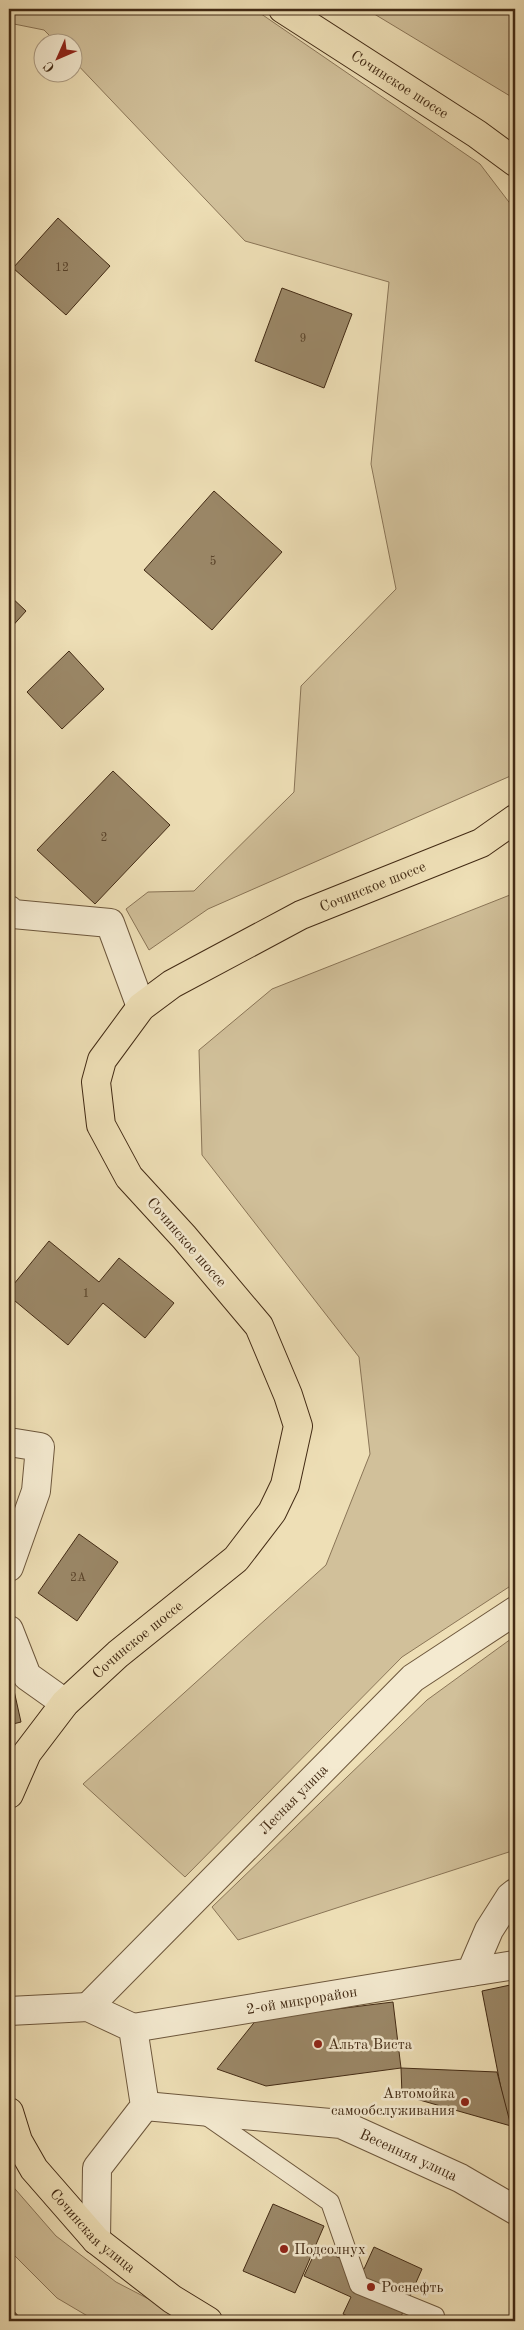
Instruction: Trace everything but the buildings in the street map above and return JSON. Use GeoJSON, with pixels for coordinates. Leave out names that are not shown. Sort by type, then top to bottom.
{"type":"FeatureCollection","features":[{"type":"Feature","properties":{"kind":"highway","name":"Сочинское шоссе"},"geometry":{"type":"LineString","coordinates":[[282,9],[477,134],[515,162]]}},
{"type":"Feature","properties":{"kind":"highway","name":"Сочинское шоссе"},"geometry":{"type":"LineString","coordinates":[[9,1794],[27,1753],[65,1703],[118,1654],[236,1559],[272,1512],[286,1486],[298,1426],[288,1395],[258,1326],[184,1237],[129,1177],[101,1125],[96,1082],[102,1060],[141,1007],[172,984],[301,915],[481,843],[515,819]]}},
{"type":"Feature","properties":{"kind":"highway","name":"Сочинская улица"},"geometry":{"type":"LineString","coordinates":[[9,2112],[18,2141],[34,2169],[96,2240],[172,2299],[208,2321]]}},
{"type":"Feature","properties":{"kind":"street"},"geometry":{"type":"LineString","coordinates":[[9,910],[13,914],[110,923],[141,1007]]}},
{"type":"Feature","properties":{"kind":"street"},"geometry":{"type":"LineString","coordinates":[[9,1442],[40,1447],[36,1491],[9,1567]]}},
{"type":"Feature","properties":{"kind":"street","name":"Лесная улица"},"geometry":{"type":"LineString","coordinates":[[88,2007],[414,1678],[515,1611]]}},
{"type":"Feature","properties":{"kind":"street"},"geometry":{"type":"LineString","coordinates":[[9,1630],[27,1676],[65,1703]]}},
{"type":"Feature","properties":{"kind":"street"},"geometry":{"type":"LineString","coordinates":[[471,1972],[489,1930],[510,1897],[515,1893]]}},
{"type":"Feature","properties":{"kind":"street","name":"2-ой микрорайон"},"geometry":{"type":"LineString","coordinates":[[133,2028],[515,1965]]}},
{"type":"Feature","properties":{"kind":"street"},"geometry":{"type":"LineString","coordinates":[[9,2011],[88,2007],[133,2028],[145,2106],[97,2168],[96,2240]]}},
{"type":"Feature","properties":{"kind":"street","name":"Весенняя улица"},"geometry":{"type":"LineString","coordinates":[[145,2106],[341,2124],[460,2178],[515,2210]]}},
{"type":"Feature","properties":{"kind":"lane"},"geometry":{"type":"LineString","coordinates":[[201,2112],[330,2202],[359,2285],[435,2316],[436,2321]]}},
{"type":"Feature","properties":{"kind":"shaded area"},"geometry":{"type":"Polygon","coordinates":[[[9,9],[254,9],[480,164],[515,210],[515,774],[208,909],[149,950],[126,909],[148,892],[194,891],[294,792],[301,686],[396,589],[371,464],[389,282],[245,241],[82,69],[82,32],[46,32],[9,23],[9,9]]]}},
{"type":"Feature","properties":{"kind":"shaded area"},"geometry":{"type":"Polygon","coordinates":[[[366,9],[515,9],[515,99],[366,9]]]}},
{"type":"Feature","properties":{"kind":"shaded area"},"geometry":{"type":"Polygon","coordinates":[[[515,893],[515,1583],[402,1657],[185,1877],[83,1784],[326,1565],[370,1454],[359,1357],[202,1155],[199,1050],[272,989],[515,893]]]}},
{"type":"Feature","properties":{"kind":"shaded area"},"geometry":{"type":"Polygon","coordinates":[[[515,1636],[515,1850],[238,1940],[212,1907],[427,1700],[515,1636]]]}},
{"type":"Feature","properties":{"kind":"shaded area"},"geometry":{"type":"Polygon","coordinates":[[[9,2182],[56,2236],[116,2282],[191,2321],[96,2321],[57,2298],[9,2250],[9,2182]]]}},
{"type":"Feature","properties":{"kind":"place","name":"Альта Виста"},"geometry":{"type":"Point","coordinates":[318,2044]}},
{"type":"Feature","properties":{"kind":"place","name":"Автомойка самообслуживания"},"geometry":{"type":"Point","coordinates":[465,2102]}},
{"type":"Feature","properties":{"kind":"place","name":"Подсолнух"},"geometry":{"type":"Point","coordinates":[284,2249]}},
{"type":"Feature","properties":{"kind":"place","name":"Роснефть"},"geometry":{"type":"Point","coordinates":[371,2287]}}]}
